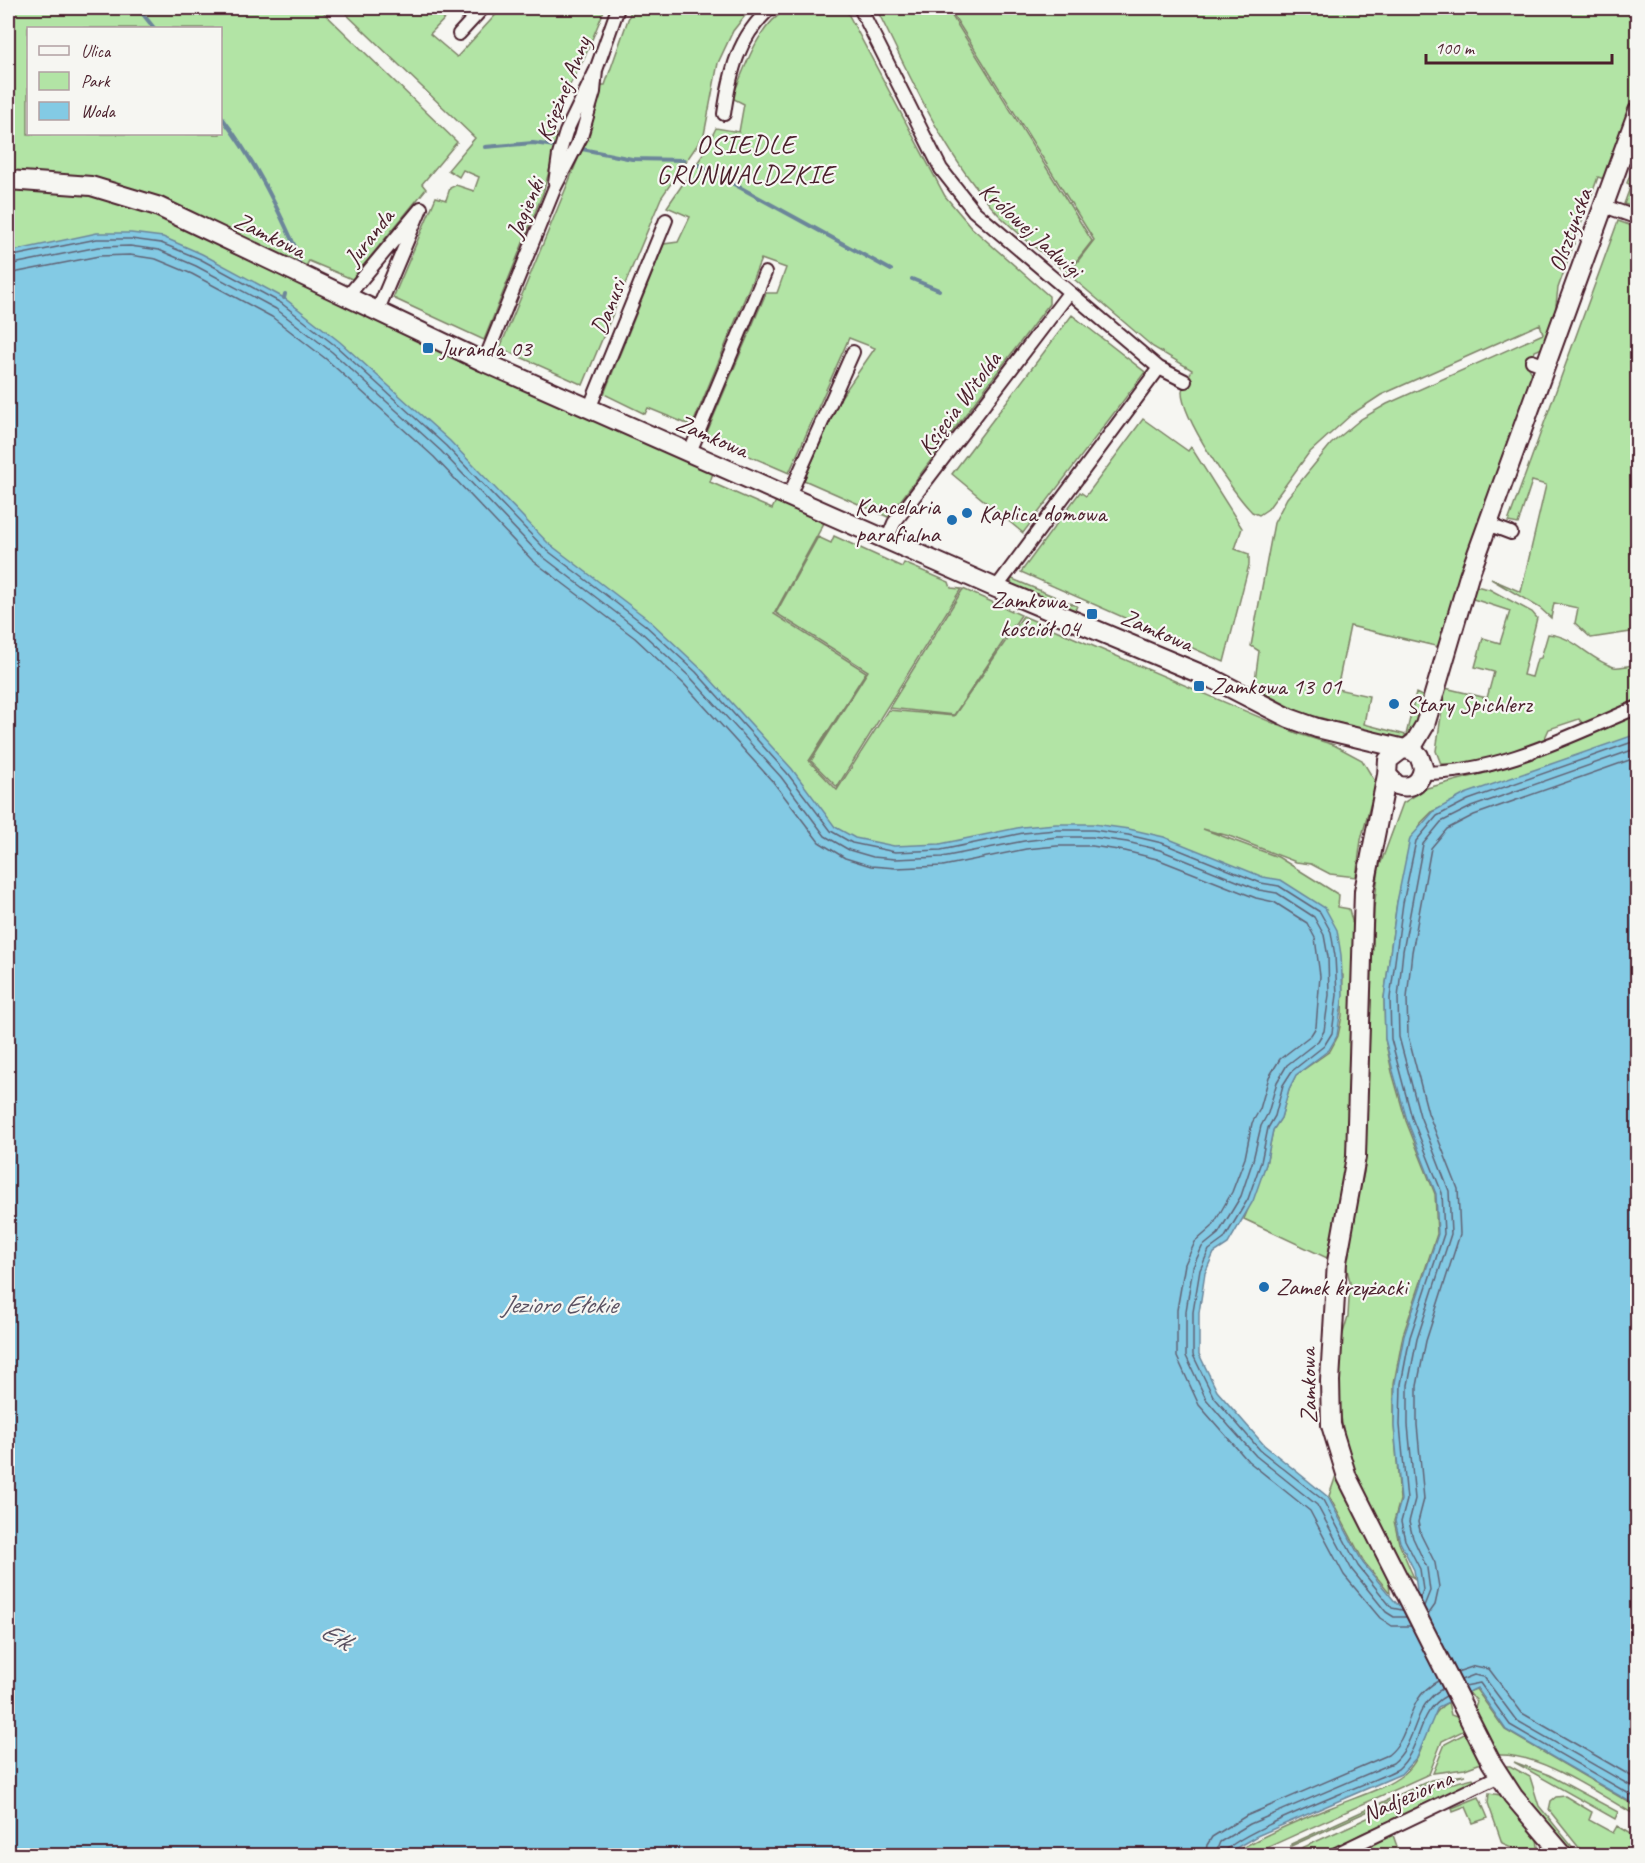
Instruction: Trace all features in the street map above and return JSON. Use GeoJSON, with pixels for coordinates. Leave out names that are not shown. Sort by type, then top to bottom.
{"type":"FeatureCollection","features":[{"type":"Feature","properties":{"kind":"street"},"geometry":{"type":"LineString","coordinates":[[459,34],[483,8]]}},
{"type":"Feature","properties":{"kind":"street","name":"Księżnej Anny"},"geometry":{"type":"LineString","coordinates":[[596,70],[618,8]]}},
{"type":"Feature","properties":{"kind":"street"},"geometry":{"type":"LineString","coordinates":[[724,114],[729,79],[740,49],[752,27],[771,8]]}},
{"type":"Feature","properties":{"kind":"street","name":"Królowej Jadwigi"},"geometry":{"type":"LineString","coordinates":[[860,8],[937,161],[952,185],[990,227],[1159,368],[1185,381]]}},
{"type":"Feature","properties":{"kind":"street","name":"Jagienki"},"geometry":{"type":"LineString","coordinates":[[484,362],[555,187],[581,137],[594,92],[596,70]]}},
{"type":"Feature","properties":{"kind":"street","name":"Olsztyńska"},"geometry":{"type":"LineString","coordinates":[[1487,524],[1539,363],[1604,206],[1638,111]]}},
{"type":"Feature","properties":{"kind":"street","name":"Zamkowa"},"geometry":{"type":"LineString","coordinates":[[8,180],[71,183],[111,190],[157,206],[484,362],[996,588],[1215,680],[1289,718],[1334,733],[1403,750]]}},
{"type":"Feature","properties":{"kind":"street"},"geometry":{"type":"LineString","coordinates":[[1604,206],[1638,218]]}},
{"type":"Feature","properties":{"kind":"street","name":"Juranda"},"geometry":{"type":"LineString","coordinates":[[346,298],[421,208],[377,312]]}},
{"type":"Feature","properties":{"kind":"street","name":"Danusi"},"geometry":{"type":"LineString","coordinates":[[589,409],[666,220]]}},
{"type":"Feature","properties":{"kind":"street"},"geometry":{"type":"LineString","coordinates":[[690,452],[765,273]]}},
{"type":"Feature","properties":{"kind":"street","name":"Księcia Witolda"},"geometry":{"type":"LineString","coordinates":[[887,540],[894,523],[1069,293]]}},
{"type":"Feature","properties":{"kind":"street"},"geometry":{"type":"LineString","coordinates":[[789,496],[853,352]]}},
{"type":"Feature","properties":{"kind":"street"},"geometry":{"type":"LineString","coordinates":[[996,588],[1159,368]]}},
{"type":"Feature","properties":{"kind":"street"},"geometry":{"type":"LineString","coordinates":[[1439,674],[1434,727],[1419,781],[1406,787],[1396,786],[1386,770],[1391,755],[1415,742],[1425,725],[1439,674],[1459,606],[1487,524],[1511,533]]}},
{"type":"Feature","properties":{"kind":"street"},"geometry":{"type":"LineString","coordinates":[[1403,750],[1413,751],[1423,767],[1448,772],[1497,763],[1638,707]]}},
{"type":"Feature","properties":{"kind":"street","name":"Zamkowa"},"geometry":{"type":"LineString","coordinates":[[1334,733],[1369,750],[1386,770],[1364,891],[1356,1157],[1337,1262],[1330,1408],[1339,1458],[1397,1577],[1500,1776],[1527,1813],[1564,1856]]}},
{"type":"Feature","properties":{"kind":"street","name":"Zamkowa"},"geometry":{"type":"LineString","coordinates":[[1370,856],[1392,805],[1406,787]]}},
{"type":"Feature","properties":{"kind":"street","name":"Nadjeziorna"},"geometry":{"type":"LineString","coordinates":[[1332,1855],[1500,1776]]}},
{"type":"Feature","properties":{"kind":"green space"},"geometry":{"type":"Polygon","coordinates":[[[8,8],[319,8],[457,142],[422,184],[426,189],[352,279],[309,261],[304,270],[713,473],[710,482],[772,509],[776,501],[824,523],[774,614],[866,672],[809,761],[837,790],[888,710],[954,716],[1023,616],[1299,734],[1334,745],[1362,760],[1376,783],[1361,840],[1356,877],[1330,874],[1311,864],[1296,862],[1229,836],[1203,829],[1278,857],[1339,895],[1338,907],[1349,909],[1354,929],[1348,1167],[1327,1258],[1244,1219],[1266,1164],[1273,1130],[1281,1118],[1289,1089],[1296,1075],[1330,1051],[1338,1036],[1342,1016],[1343,975],[913,874],[8,333],[8,8]]]}},
{"type":"Feature","properties":{"kind":"green space"},"geometry":{"type":"Polygon","coordinates":[[[340,8],[455,8],[430,34],[457,57],[502,8],[605,8],[584,59],[553,116],[557,143],[543,193],[484,340],[393,298],[436,197],[446,200],[450,188],[456,185],[474,191],[479,177],[463,170],[459,177],[448,170],[475,138],[340,8]]]}},
{"type":"Feature","properties":{"kind":"green space"},"geometry":{"type":"Polygon","coordinates":[[[632,8],[751,8],[733,31],[718,63],[704,135],[661,198],[583,385],[500,348],[580,154],[601,85],[605,85],[632,8]]]}},
{"type":"Feature","properties":{"kind":"green space"},"geometry":{"type":"Polygon","coordinates":[[[789,8],[845,8],[945,196],[972,228],[1049,296],[1049,304],[888,517],[804,480],[841,397],[875,348],[849,338],[789,473],[705,437],[766,293],[777,293],[786,268],[761,259],[692,426],[648,408],[645,414],[604,394],[664,244],[678,242],[690,217],[667,207],[702,156],[716,128],[739,132],[744,104],[732,98],[754,47],[769,25],[789,8]]]}},
{"type":"Feature","properties":{"kind":"green space"},"geometry":{"type":"Polygon","coordinates":[[[876,8],[947,8],[1092,241],[1067,273],[1022,237],[997,213],[960,166],[916,89],[876,8]]]}},
{"type":"Feature","properties":{"kind":"green space"},"geometry":{"type":"Polygon","coordinates":[[[949,8],[1637,8],[1637,93],[1607,180],[1598,177],[1558,288],[1555,313],[1542,348],[1535,351],[1529,368],[1533,375],[1485,504],[1488,505],[1440,647],[1350,626],[1337,689],[1369,696],[1364,724],[1406,735],[1416,693],[1424,697],[1421,722],[1404,741],[1300,712],[1254,688],[1259,651],[1251,646],[1274,523],[1287,498],[1331,444],[1361,419],[1387,404],[1543,334],[1540,324],[1381,395],[1352,414],[1308,454],[1268,509],[1259,515],[1252,512],[1221,472],[1190,418],[1182,391],[1192,370],[1153,347],[1068,274],[1094,240],[949,8]]]}},
{"type":"Feature","properties":{"kind":"green space"},"geometry":{"type":"Polygon","coordinates":[[[1637,158],[1637,208],[1624,204],[1631,185],[1627,183],[1637,158]]]}},
{"type":"Feature","properties":{"kind":"green space"},"geometry":{"type":"Polygon","coordinates":[[[1618,221],[1638,228],[1637,631],[1591,638],[1575,623],[1578,608],[1554,603],[1551,618],[1540,608],[1491,579],[1521,592],[1546,485],[1532,481],[1518,524],[1508,522],[1618,221]]]}},
{"type":"Feature","properties":{"kind":"green space"},"geometry":{"type":"Polygon","coordinates":[[[1072,315],[1145,372],[1023,533],[952,474],[1072,315]]]}},
{"type":"Feature","properties":{"kind":"green space"},"geometry":{"type":"Polygon","coordinates":[[[1143,419],[1188,451],[1191,447],[1242,528],[1235,549],[1249,554],[1249,565],[1224,662],[1021,572],[1080,492],[1086,496],[1143,419]]]}},
{"type":"Feature","properties":{"kind":"green space"},"geometry":{"type":"Polygon","coordinates":[[[834,536],[902,567],[904,563],[949,582],[951,588],[961,589],[837,787],[811,761],[868,671],[776,613],[818,537],[831,543],[834,536]]]}},
{"type":"Feature","properties":{"kind":"green space"},"geometry":{"type":"Polygon","coordinates":[[[1010,578],[1077,606],[1075,610],[1013,587],[1010,578]]]}},
{"type":"Feature","properties":{"kind":"green space"},"geometry":{"type":"Polygon","coordinates":[[[1475,586],[1489,589],[1532,612],[1537,618],[1523,675],[1532,677],[1537,659],[1541,658],[1548,634],[1558,636],[1574,643],[1605,664],[1623,667],[1637,664],[1637,703],[1585,726],[1579,719],[1549,729],[1544,740],[1520,750],[1481,761],[1441,764],[1436,751],[1445,688],[1487,698],[1494,672],[1475,667],[1483,638],[1500,643],[1510,611],[1470,598],[1475,586]]]}},
{"type":"Feature","properties":{"kind":"green space"},"geometry":{"type":"Polygon","coordinates":[[[963,589],[1021,615],[954,715],[889,708],[963,589]]]}},
{"type":"Feature","properties":{"kind":"green space"},"geometry":{"type":"Polygon","coordinates":[[[1637,713],[1637,738],[1433,811],[1421,823],[1397,902],[1384,998],[1385,1039],[1406,1121],[1435,1194],[1437,1234],[1403,1335],[1394,1383],[1394,1425],[1400,1500],[1394,1521],[1399,1543],[1414,1578],[1406,1573],[1389,1582],[1390,1593],[1364,1562],[1329,1496],[1346,1446],[1340,1411],[1340,1344],[1348,1316],[1350,1282],[1345,1261],[1365,1167],[1374,908],[1379,868],[1403,803],[1427,788],[1489,772],[1557,748],[1637,713]]]}},
{"type":"Feature","properties":{"kind":"green space"},"geometry":{"type":"Polygon","coordinates":[[[1476,1689],[1505,1730],[1637,1807],[1637,1816],[1551,1768],[1515,1756],[1498,1755],[1474,1710],[1477,1701],[1468,1692],[1476,1689]]]}},
{"type":"Feature","properties":{"kind":"green space"},"geometry":{"type":"Polygon","coordinates":[[[1448,1702],[1451,1715],[1459,1718],[1465,1730],[1442,1741],[1429,1774],[1251,1855],[1228,1856],[1279,1829],[1396,1780],[1412,1766],[1434,1717],[1448,1702]]]}},
{"type":"Feature","properties":{"kind":"green space"},"geometry":{"type":"Polygon","coordinates":[[[1466,1733],[1481,1763],[1465,1769],[1433,1773],[1445,1744],[1466,1733]]]}},
{"type":"Feature","properties":{"kind":"green space"},"geometry":{"type":"Polygon","coordinates":[[[1514,1762],[1549,1775],[1618,1812],[1615,1819],[1514,1762]]]}},
{"type":"Feature","properties":{"kind":"green space"},"geometry":{"type":"Polygon","coordinates":[[[1503,1766],[1510,1766],[1530,1777],[1539,1806],[1579,1855],[1576,1855],[1529,1801],[1503,1766]]]}},
{"type":"Feature","properties":{"kind":"green space"},"geometry":{"type":"Polygon","coordinates":[[[1465,1775],[1424,1786],[1291,1846],[1291,1844],[1431,1780],[1465,1775]]]}},
{"type":"Feature","properties":{"kind":"green space"},"geometry":{"type":"Polygon","coordinates":[[[1473,1778],[1475,1782],[1361,1834],[1323,1855],[1295,1855],[1293,1852],[1433,1788],[1473,1778]]]}},
{"type":"Feature","properties":{"kind":"green space"},"geometry":{"type":"Polygon","coordinates":[[[1489,1793],[1500,1795],[1537,1839],[1539,1854],[1525,1853],[1502,1843],[1488,1803],[1489,1793]]]}},
{"type":"Feature","properties":{"kind":"green space"},"geometry":{"type":"Polygon","coordinates":[[[1565,1796],[1592,1812],[1589,1820],[1613,1833],[1617,1826],[1637,1838],[1637,1855],[1584,1854],[1549,1810],[1551,1801],[1556,1797],[1565,1796]]]}},
{"type":"Feature","properties":{"kind":"green space"},"geometry":{"type":"Polygon","coordinates":[[[1479,1797],[1488,1818],[1473,1823],[1466,1807],[1453,1812],[1452,1808],[1479,1797]]]}},
{"type":"Feature","properties":{"kind":"green space"},"geometry":{"type":"Polygon","coordinates":[[[1393,1835],[1400,1855],[1351,1855],[1393,1835]]]}},
{"type":"Feature","properties":{"kind":"water","name":"Jezioro Ełckie"},"geometry":{"type":"Polygon","coordinates":[[[97,233],[131,233],[163,237],[202,254],[284,298],[340,342],[450,441],[548,543],[649,620],[700,668],[792,769],[835,827],[855,838],[894,846],[940,844],[1022,827],[1056,824],[1093,824],[1129,829],[1164,837],[1263,877],[1281,880],[1325,908],[1337,930],[1341,955],[1343,995],[1337,1036],[1329,1050],[1296,1075],[1289,1089],[1281,1118],[1273,1130],[1266,1164],[1253,1201],[1228,1244],[1214,1253],[1205,1273],[1199,1313],[1199,1354],[1217,1391],[1264,1445],[1328,1497],[1363,1563],[1397,1604],[1408,1604],[1417,1590],[1414,1570],[1400,1542],[1395,1521],[1401,1500],[1394,1426],[1395,1383],[1404,1336],[1438,1234],[1436,1194],[1407,1120],[1385,1039],[1384,998],[1397,902],[1410,838],[1434,811],[1465,794],[1637,734],[1637,1806],[1506,1730],[1477,1688],[1438,1707],[1417,1757],[1401,1774],[1257,1836],[1224,1855],[8,1856],[8,252],[97,233]]]}},
{"type":"Feature","properties":{"kind":"waterway"},"geometry":{"type":"LineString","coordinates":[[138,8],[153,27]]}},
{"type":"Feature","properties":{"kind":"waterway"},"geometry":{"type":"LineString","coordinates":[[222,118],[264,183],[299,256],[299,263]]}},
{"type":"Feature","properties":{"kind":"waterway"},"geometry":{"type":"LineString","coordinates":[[485,147],[533,143],[555,146]]}},
{"type":"Feature","properties":{"kind":"waterway"},"geometry":{"type":"LineString","coordinates":[[582,149],[632,159],[684,160]]}},
{"type":"Feature","properties":{"kind":"waterway"},"geometry":{"type":"LineString","coordinates":[[699,165],[891,270]]}},
{"type":"Feature","properties":{"kind":"waterway"},"geometry":{"type":"LineString","coordinates":[[912,279],[939,290]]}},
{"type":"Feature","properties":{"kind":"waterway"},"geometry":{"type":"LineString","coordinates":[[284,298],[285,294]]}},
{"type":"Feature","properties":{"kind":"place","name":"Juranda 03"},"geometry":{"type":"Point","coordinates":[428,348]}},
{"type":"Feature","properties":{"kind":"place","name":"Kaplica domowa"},"geometry":{"type":"Point","coordinates":[967,513]}},
{"type":"Feature","properties":{"kind":"place","name":"Kancelaria parafialna"},"geometry":{"type":"Point","coordinates":[952,520]}},
{"type":"Feature","properties":{"kind":"place","name":"Zamkowa - kościół 04"},"geometry":{"type":"Point","coordinates":[1092,614]}},
{"type":"Feature","properties":{"kind":"place","name":"Zamkowa 13 01"},"geometry":{"type":"Point","coordinates":[1199,686]}},
{"type":"Feature","properties":{"kind":"place","name":"Stary Spichlerz"},"geometry":{"type":"Point","coordinates":[1394,704]}},
{"type":"Feature","properties":{"kind":"place","name":"Zamek krzyżacki"},"geometry":{"type":"Point","coordinates":[1264,1287]}},
{"type":"Feature","properties":{"kind":"district","name":"OSIEDLE GRUNWALDZKIE"},"geometry":{"type":"Point","coordinates":[746,159]}},
{"type":"Feature","properties":{"kind":"water label","name":"Ełk"},"geometry":{"type":"Point","coordinates":[336,1636]}}]}
